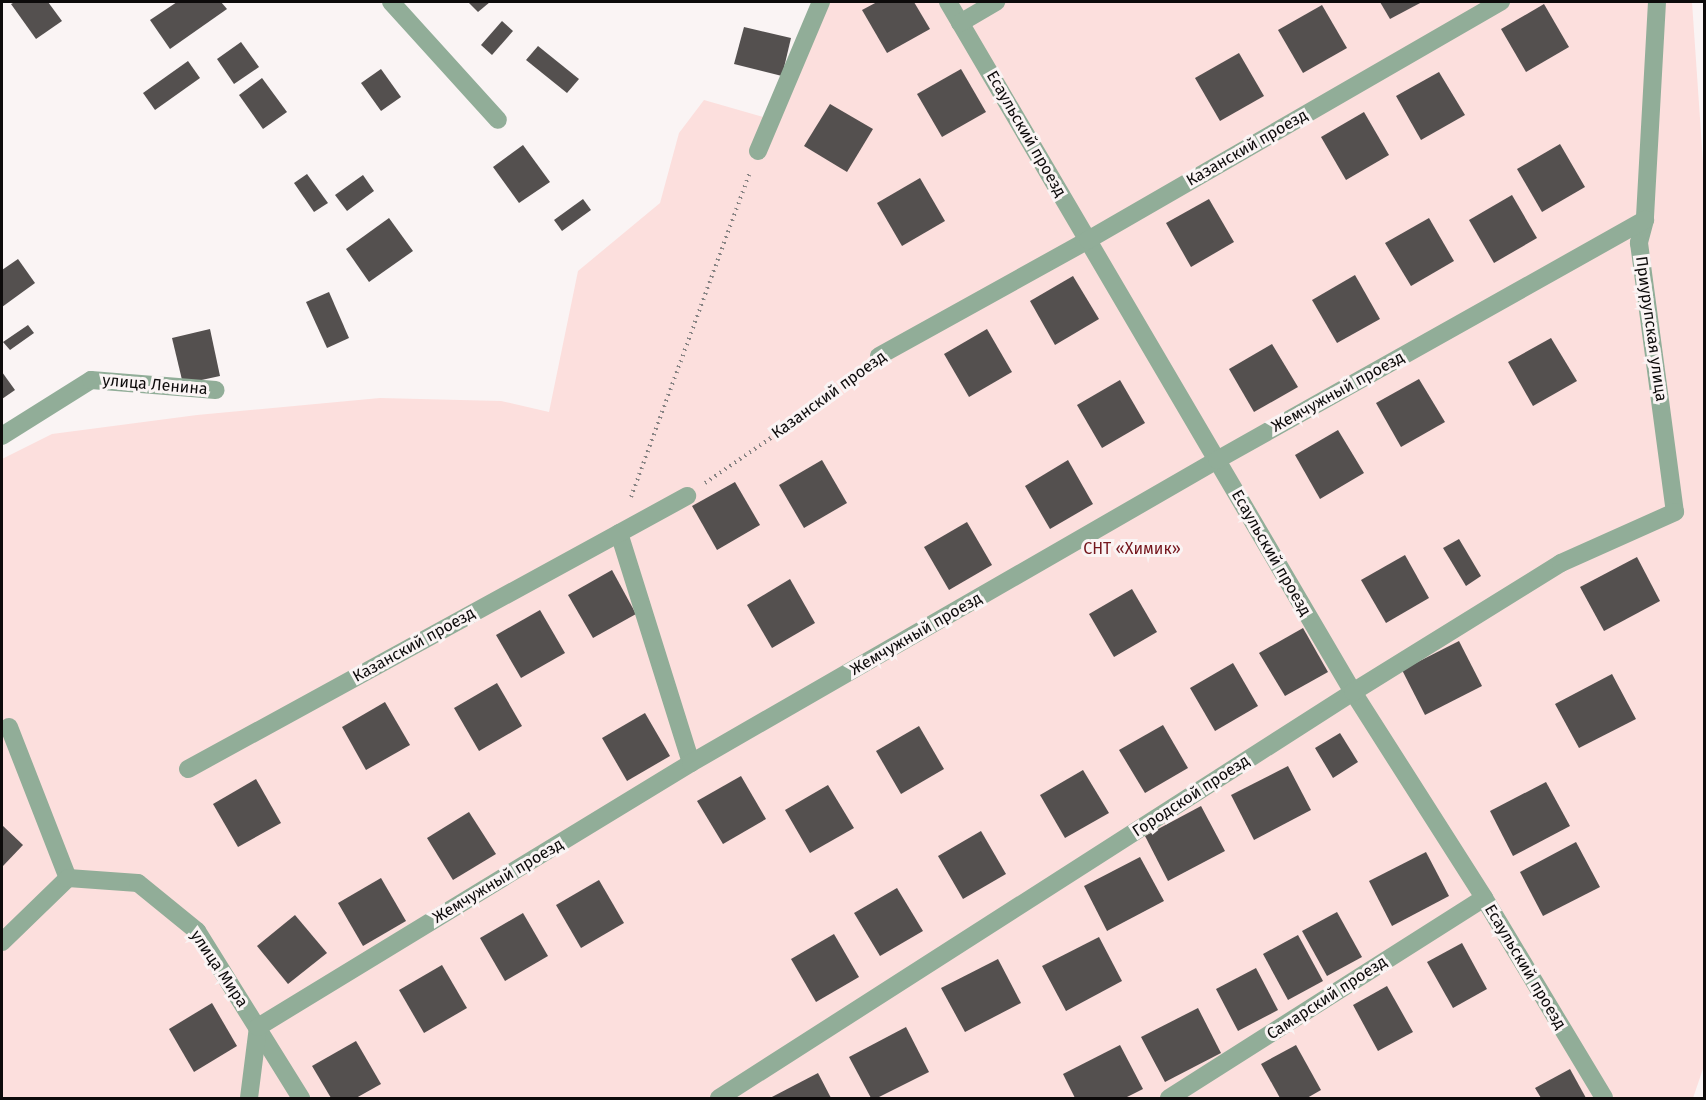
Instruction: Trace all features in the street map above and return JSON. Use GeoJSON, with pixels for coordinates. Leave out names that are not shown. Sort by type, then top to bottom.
{"type":"FeatureCollection","features":[{"type":"Feature","properties":{"kind":"street"},"geometry":{"type":"LineString","coordinates":[[391,2],[498,120]]}},
{"type":"Feature","properties":{"kind":"street"},"geometry":{"type":"LineString","coordinates":[[758,151],[821,2]]}},
{"type":"Feature","properties":{"kind":"street","name":"Есаульский проезд"},"geometry":{"type":"LineString","coordinates":[[948,2],[1353,692],[1484,898],[1604,1098]]}},
{"type":"Feature","properties":{"kind":"street"},"geometry":{"type":"LineString","coordinates":[[960,23],[996,2]]}},
{"type":"Feature","properties":{"kind":"street","name":"Казанский проезд"},"geometry":{"type":"LineString","coordinates":[[879,356],[1088,240],[1501,2]]}},
{"type":"Feature","properties":{"kind":"street","name":"Приурупская улица"},"geometry":{"type":"LineString","coordinates":[[1657,2],[1645,220],[1639,243],[1675,512]]}},
{"type":"Feature","properties":{"kind":"street","name":"Жемчужный проезд"},"geometry":{"type":"LineString","coordinates":[[258,1028],[691,763],[1217,460],[1645,220]]}},
{"type":"Feature","properties":{"kind":"street","name":"улица Ленина"},"geometry":{"type":"LineString","coordinates":[[2,436],[91,380],[216,390]]}},
{"type":"Feature","properties":{"kind":"street","name":"Казанский проезд"},"geometry":{"type":"LineString","coordinates":[[188,769],[687,496]]}},
{"type":"Feature","properties":{"kind":"street","name":"Городской проезд"},"geometry":{"type":"LineString","coordinates":[[718,1098],[1353,692],[1561,563],[1675,512]]}},
{"type":"Feature","properties":{"kind":"street"},"geometry":{"type":"LineString","coordinates":[[619,533],[691,763]]}},
{"type":"Feature","properties":{"kind":"street"},"geometry":{"type":"LineString","coordinates":[[2,942],[68,878],[9,727]]}},
{"type":"Feature","properties":{"kind":"street","name":"улица Мира"},"geometry":{"type":"LineString","coordinates":[[68,878],[138,883],[196,931],[301,1098]]}},
{"type":"Feature","properties":{"kind":"street","name":"Самарский проезд"},"geometry":{"type":"LineString","coordinates":[[1169,1098],[1484,898]]}},
{"type":"Feature","properties":{"kind":"street"},"geometry":{"type":"LineString","coordinates":[[249,1098],[258,1028]]}},
{"type":"Feature","properties":{"kind":"path"},"geometry":{"type":"LineString","coordinates":[[619,533],[758,151]]}},
{"type":"Feature","properties":{"kind":"path","name":"Казанский проезд"},"geometry":{"type":"LineString","coordinates":[[687,496],[784,429],[879,356]]}},
{"type":"Feature","properties":{"kind":"green space","name":"СНТ «Химик»"},"geometry":{"type":"Polygon","coordinates":[[[824,2],[1692,2],[1704,177],[1704,1066],[1693,1098],[2,1098],[2,459],[52,434],[197,415],[380,398],[501,401],[549,412],[578,271],[660,203],[679,133],[704,100],[777,121],[824,2]]]}},
{"type":"Feature","properties":{"kind":"building"},"geometry":{"type":"Polygon","coordinates":[[[48,2],[62,21],[36,39],[11,4],[48,2]]]}},
{"type":"Feature","properties":{"kind":"building"},"geometry":{"type":"Polygon","coordinates":[[[177,2],[221,2],[227,9],[170,49],[150,20],[177,2]]]}},
{"type":"Feature","properties":{"kind":"building"},"geometry":{"type":"Polygon","coordinates":[[[468,2],[490,2],[478,12],[468,2]]]}},
{"type":"Feature","properties":{"kind":"building"},"geometry":{"type":"Polygon","coordinates":[[[877,2],[914,2],[930,29],[887,53],[862,10],[877,2]]]}},
{"type":"Feature","properties":{"kind":"building"},"geometry":{"type":"Polygon","coordinates":[[[1380,2],[1422,2],[1390,19],[1380,2]]]}},
{"type":"Feature","properties":{"kind":"building"},"geometry":{"type":"Polygon","coordinates":[[[1544,4],[1569,47],[1526,72],[1501,29],[1544,4]]]}},
{"type":"Feature","properties":{"kind":"building"},"geometry":{"type":"Polygon","coordinates":[[[1322,5],[1347,48],[1303,73],[1278,30],[1322,5]]]}},
{"type":"Feature","properties":{"kind":"building"},"geometry":{"type":"Polygon","coordinates":[[[502,21],[513,31],[492,55],[481,45],[502,21]]]}},
{"type":"Feature","properties":{"kind":"building"},"geometry":{"type":"Polygon","coordinates":[[[744,27],[791,38],[782,76],[734,64],[744,27]]]}},
{"type":"Feature","properties":{"kind":"building"},"geometry":{"type":"Polygon","coordinates":[[[241,42],[259,67],[234,84],[217,59],[241,42]]]}},
{"type":"Feature","properties":{"kind":"building"},"geometry":{"type":"Polygon","coordinates":[[[538,46],[579,79],[567,93],[526,60],[538,46]]]}},
{"type":"Feature","properties":{"kind":"building"},"geometry":{"type":"Polygon","coordinates":[[[1239,53],[1264,96],[1220,121],[1195,78],[1239,53]]]}},
{"type":"Feature","properties":{"kind":"building"},"geometry":{"type":"Polygon","coordinates":[[[188,61],[200,78],[155,110],[143,93],[188,61]]]}},
{"type":"Feature","properties":{"kind":"building"},"geometry":{"type":"Polygon","coordinates":[[[381,69],[401,97],[381,111],[361,83],[381,69]]]}},
{"type":"Feature","properties":{"kind":"building"},"geometry":{"type":"Polygon","coordinates":[[[961,69],[986,112],[942,137],[917,94],[961,69]]]}},
{"type":"Feature","properties":{"kind":"building"},"geometry":{"type":"Polygon","coordinates":[[[1439,72],[1465,115],[1421,140],[1396,96],[1439,72]]]}},
{"type":"Feature","properties":{"kind":"building"},"geometry":{"type":"Polygon","coordinates":[[[262,78],[287,112],[263,129],[239,95],[262,78]]]}},
{"type":"Feature","properties":{"kind":"building"},"geometry":{"type":"Polygon","coordinates":[[[830,104],[873,129],[847,172],[804,146],[830,104]]]}},
{"type":"Feature","properties":{"kind":"building"},"geometry":{"type":"Polygon","coordinates":[[[1364,112],[1389,155],[1346,180],[1321,137],[1364,112]]]}},
{"type":"Feature","properties":{"kind":"building"},"geometry":{"type":"Polygon","coordinates":[[[1560,144],[1585,187],[1542,212],[1517,169],[1560,144]]]}},
{"type":"Feature","properties":{"kind":"building"},"geometry":{"type":"Polygon","coordinates":[[[523,145],[550,182],[519,203],[493,167],[523,145]]]}},
{"type":"Feature","properties":{"kind":"building"},"geometry":{"type":"Polygon","coordinates":[[[307,174],[328,203],[314,212],[294,183],[307,174]]]}},
{"type":"Feature","properties":{"kind":"building"},"geometry":{"type":"Polygon","coordinates":[[[363,175],[374,191],[347,211],[335,195],[363,175]]]}},
{"type":"Feature","properties":{"kind":"building"},"geometry":{"type":"Polygon","coordinates":[[[920,178],[945,221],[902,246],[877,203],[920,178]]]}},
{"type":"Feature","properties":{"kind":"building"},"geometry":{"type":"Polygon","coordinates":[[[1512,195],[1537,238],[1494,263],[1469,220],[1512,195]]]}},
{"type":"Feature","properties":{"kind":"building"},"geometry":{"type":"Polygon","coordinates":[[[583,199],[591,210],[562,231],[554,220],[583,199]]]}},
{"type":"Feature","properties":{"kind":"building"},"geometry":{"type":"Polygon","coordinates":[[[1209,199],[1234,242],[1191,267],[1166,223],[1209,199]]]}},
{"type":"Feature","properties":{"kind":"building"},"geometry":{"type":"Polygon","coordinates":[[[389,218],[413,251],[369,282],[346,249],[389,218]]]}},
{"type":"Feature","properties":{"kind":"building"},"geometry":{"type":"Polygon","coordinates":[[[1429,218],[1454,261],[1411,286],[1385,243],[1429,218]]]}},
{"type":"Feature","properties":{"kind":"building"},"geometry":{"type":"Polygon","coordinates":[[[18,259],[35,283],[2,307],[2,270],[18,259]]]}},
{"type":"Feature","properties":{"kind":"building"},"geometry":{"type":"Polygon","coordinates":[[[1355,275],[1380,319],[1337,343],[1312,300],[1355,275]]]}},
{"type":"Feature","properties":{"kind":"building"},"geometry":{"type":"Polygon","coordinates":[[[1073,276],[1099,319],[1055,345],[1030,301],[1073,276]]]}},
{"type":"Feature","properties":{"kind":"building"},"geometry":{"type":"Polygon","coordinates":[[[329,292],[349,338],[327,348],[306,302],[329,292]]]}},
{"type":"Feature","properties":{"kind":"building"},"geometry":{"type":"Polygon","coordinates":[[[28,325],[34,333],[10,350],[3,342],[28,325]]]}},
{"type":"Feature","properties":{"kind":"building"},"geometry":{"type":"Polygon","coordinates":[[[210,329],[220,376],[183,384],[172,338],[210,329]]]}},
{"type":"Feature","properties":{"kind":"building"},"geometry":{"type":"Polygon","coordinates":[[[987,329],[1012,372],[969,397],[944,354],[987,329]]]}},
{"type":"Feature","properties":{"kind":"building"},"geometry":{"type":"Polygon","coordinates":[[[1551,338],[1577,381],[1533,406],[1508,362],[1551,338]]]}},
{"type":"Feature","properties":{"kind":"building"},"geometry":{"type":"Polygon","coordinates":[[[1272,344],[1298,387],[1254,412],[1229,369],[1272,344]]]}},
{"type":"Feature","properties":{"kind":"building"},"geometry":{"type":"Polygon","coordinates":[[[2,372],[15,390],[2,399],[2,372]]]}},
{"type":"Feature","properties":{"kind":"building"},"geometry":{"type":"Polygon","coordinates":[[[1419,379],[1445,422],[1401,447],[1376,403],[1419,379]]]}},
{"type":"Feature","properties":{"kind":"building"},"geometry":{"type":"Polygon","coordinates":[[[1120,380],[1145,423],[1102,448],[1077,405],[1120,380]]]}},
{"type":"Feature","properties":{"kind":"building"},"geometry":{"type":"Polygon","coordinates":[[[1338,430],[1364,473],[1320,499],[1295,455],[1338,430]]]}},
{"type":"Feature","properties":{"kind":"building"},"geometry":{"type":"Polygon","coordinates":[[[822,460],[847,503],[804,528],[779,485],[822,460]]]}},
{"type":"Feature","properties":{"kind":"building"},"geometry":{"type":"Polygon","coordinates":[[[1068,460],[1093,504],[1050,529],[1025,486],[1068,460]]]}},
{"type":"Feature","properties":{"kind":"building"},"geometry":{"type":"Polygon","coordinates":[[[735,482],[760,525],[717,550],[692,506],[735,482]]]}},
{"type":"Feature","properties":{"kind":"building"},"geometry":{"type":"Polygon","coordinates":[[[967,522],[992,565],[949,590],[924,547],[967,522]]]}},
{"type":"Feature","properties":{"kind":"building"},"geometry":{"type":"Polygon","coordinates":[[[1459,539],[1481,576],[1466,586],[1443,548],[1459,539]]]}},
{"type":"Feature","properties":{"kind":"building"},"geometry":{"type":"Polygon","coordinates":[[[1405,555],[1429,598],[1386,623],[1361,580],[1405,555]]]}},
{"type":"Feature","properties":{"kind":"building"},"geometry":{"type":"Polygon","coordinates":[[[1637,557],[1660,601],[1604,631],[1580,587],[1637,557]]]}},
{"type":"Feature","properties":{"kind":"building"},"geometry":{"type":"Polygon","coordinates":[[[612,570],[636,614],[593,638],[568,595],[612,570]]]}},
{"type":"Feature","properties":{"kind":"building"},"geometry":{"type":"Polygon","coordinates":[[[790,579],[815,623],[772,648],[747,605],[790,579]]]}},
{"type":"Feature","properties":{"kind":"building"},"geometry":{"type":"Polygon","coordinates":[[[1132,589],[1157,632],[1114,657],[1089,614],[1132,589]]]}},
{"type":"Feature","properties":{"kind":"building"},"geometry":{"type":"Polygon","coordinates":[[[540,610],[565,653],[521,678],[496,635],[540,610]]]}},
{"type":"Feature","properties":{"kind":"building"},"geometry":{"type":"Polygon","coordinates":[[[1303,628],[1328,672],[1285,696],[1259,653],[1303,628]]]}},
{"type":"Feature","properties":{"kind":"building"},"geometry":{"type":"Polygon","coordinates":[[[1459,641],[1482,686],[1425,715],[1402,670],[1459,641]]]}},
{"type":"Feature","properties":{"kind":"building"},"geometry":{"type":"Polygon","coordinates":[[[1233,663],[1258,706],[1215,731],[1190,688],[1233,663]]]}},
{"type":"Feature","properties":{"kind":"building"},"geometry":{"type":"Polygon","coordinates":[[[1612,674],[1636,719],[1579,748],[1555,704],[1612,674]]]}},
{"type":"Feature","properties":{"kind":"building"},"geometry":{"type":"Polygon","coordinates":[[[497,683],[522,726],[479,751],[454,708],[497,683]]]}},
{"type":"Feature","properties":{"kind":"building"},"geometry":{"type":"Polygon","coordinates":[[[385,702],[410,745],[366,770],[342,727],[385,702]]]}},
{"type":"Feature","properties":{"kind":"building"},"geometry":{"type":"Polygon","coordinates":[[[645,713],[670,756],[627,781],[602,738],[645,713]]]}},
{"type":"Feature","properties":{"kind":"building"},"geometry":{"type":"Polygon","coordinates":[[[1163,725],[1188,768],[1145,793],[1119,750],[1163,725]]]}},
{"type":"Feature","properties":{"kind":"building"},"geometry":{"type":"Polygon","coordinates":[[[919,726],[944,769],[901,794],[876,751],[919,726]]]}},
{"type":"Feature","properties":{"kind":"building"},"geometry":{"type":"Polygon","coordinates":[[[1340,733],[1358,762],[1333,778],[1315,748],[1340,733]]]}},
{"type":"Feature","properties":{"kind":"building"},"geometry":{"type":"Polygon","coordinates":[[[1288,766],[1311,810],[1254,840],[1231,795],[1288,766]]]}},
{"type":"Feature","properties":{"kind":"building"},"geometry":{"type":"Polygon","coordinates":[[[1083,770],[1109,813],[1065,838],[1040,795],[1083,770]]]}},
{"type":"Feature","properties":{"kind":"building"},"geometry":{"type":"Polygon","coordinates":[[[741,776],[766,819],[723,844],[697,801],[741,776]]]}},
{"type":"Feature","properties":{"kind":"building"},"geometry":{"type":"Polygon","coordinates":[[[256,779],[281,823],[238,847],[213,804],[256,779]]]}},
{"type":"Feature","properties":{"kind":"building"},"geometry":{"type":"Polygon","coordinates":[[[1546,782],[1570,826],[1513,856],[1490,811],[1546,782]]]}},
{"type":"Feature","properties":{"kind":"building"},"geometry":{"type":"Polygon","coordinates":[[[828,785],[854,828],[810,853],[785,810],[828,785]]]}},
{"type":"Feature","properties":{"kind":"building"},"geometry":{"type":"Polygon","coordinates":[[[1201,806],[1225,851],[1168,881],[1145,836],[1201,806]]]}},
{"type":"Feature","properties":{"kind":"building"},"geometry":{"type":"Polygon","coordinates":[[[469,812],[496,854],[453,880],[427,838],[469,812]]]}},
{"type":"Feature","properties":{"kind":"building"},"geometry":{"type":"Polygon","coordinates":[[[2,825],[23,845],[2,867],[2,825]]]}},
{"type":"Feature","properties":{"kind":"building"},"geometry":{"type":"Polygon","coordinates":[[[981,831],[1006,874],[963,899],[938,856],[981,831]]]}},
{"type":"Feature","properties":{"kind":"building"},"geometry":{"type":"Polygon","coordinates":[[[1576,842],[1600,887],[1543,916],[1520,872],[1576,842]]]}},
{"type":"Feature","properties":{"kind":"building"},"geometry":{"type":"Polygon","coordinates":[[[1426,852],[1449,896],[1392,926],[1369,881],[1426,852]]]}},
{"type":"Feature","properties":{"kind":"building"},"geometry":{"type":"Polygon","coordinates":[[[1140,857],[1164,901],[1107,931],[1084,886],[1140,857]]]}},
{"type":"Feature","properties":{"kind":"building"},"geometry":{"type":"Polygon","coordinates":[[[381,878],[406,921],[363,946],[338,903],[381,878]]]}},
{"type":"Feature","properties":{"kind":"building"},"geometry":{"type":"Polygon","coordinates":[[[599,880],[624,923],[581,948],[556,905],[599,880]]]}},
{"type":"Feature","properties":{"kind":"building"},"geometry":{"type":"Polygon","coordinates":[[[897,888],[923,931],[880,956],[854,913],[897,888]]]}},
{"type":"Feature","properties":{"kind":"building"},"geometry":{"type":"Polygon","coordinates":[[[1337,912],[1362,957],[1327,976],[1302,931],[1337,912]]]}},
{"type":"Feature","properties":{"kind":"building"},"geometry":{"type":"Polygon","coordinates":[[[523,913],[548,956],[505,981],[480,938],[523,913]]]}},
{"type":"Feature","properties":{"kind":"building"},"geometry":{"type":"Polygon","coordinates":[[[295,915],[327,953],[288,984],[257,946],[295,915]]]}},
{"type":"Feature","properties":{"kind":"building"},"geometry":{"type":"Polygon","coordinates":[[[834,934],[859,977],[816,1002],[791,959],[834,934]]]}},
{"type":"Feature","properties":{"kind":"building"},"geometry":{"type":"Polygon","coordinates":[[[1298,935],[1323,981],[1288,1000],[1263,954],[1298,935]]]}},
{"type":"Feature","properties":{"kind":"building"},"geometry":{"type":"Polygon","coordinates":[[[1099,937],[1122,981],[1066,1011],[1042,966],[1099,937]]]}},
{"type":"Feature","properties":{"kind":"building"},"geometry":{"type":"Polygon","coordinates":[[[1462,943],[1487,989],[1453,1008],[1427,962],[1462,943]]]}},
{"type":"Feature","properties":{"kind":"building"},"geometry":{"type":"Polygon","coordinates":[[[998,959],[1021,1003],[965,1032],[941,988],[998,959]]]}},
{"type":"Feature","properties":{"kind":"building"},"geometry":{"type":"Polygon","coordinates":[[[442,965],[467,1008],[424,1033],[399,990],[442,965]]]}},
{"type":"Feature","properties":{"kind":"building"},"geometry":{"type":"Polygon","coordinates":[[[1256,968],[1278,1010],[1238,1031],[1216,989],[1256,968]]]}},
{"type":"Feature","properties":{"kind":"building"},"geometry":{"type":"Polygon","coordinates":[[[1387,986],[1413,1032],[1378,1051],[1353,1005],[1387,986]]]}},
{"type":"Feature","properties":{"kind":"building"},"geometry":{"type":"Polygon","coordinates":[[[212,1003],[237,1046],[194,1072],[169,1029],[212,1003]]]}},
{"type":"Feature","properties":{"kind":"building"},"geometry":{"type":"Polygon","coordinates":[[[1198,1008],[1221,1053],[1165,1082],[1141,1037],[1198,1008]]]}},
{"type":"Feature","properties":{"kind":"building"},"geometry":{"type":"Polygon","coordinates":[[[906,1027],[929,1072],[877,1098],[871,1098],[849,1057],[906,1027]]]}},
{"type":"Feature","properties":{"kind":"building"},"geometry":{"type":"Polygon","coordinates":[[[356,1041],[381,1084],[356,1098],[331,1098],[312,1066],[356,1041]]]}},
{"type":"Feature","properties":{"kind":"building"},"geometry":{"type":"Polygon","coordinates":[[[1120,1045],[1143,1089],[1125,1098],[1075,1098],[1063,1074],[1120,1045]]]}},
{"type":"Feature","properties":{"kind":"building"},"geometry":{"type":"Polygon","coordinates":[[[1296,1045],[1321,1090],[1307,1098],[1280,1098],[1261,1064],[1296,1045]]]}},
{"type":"Feature","properties":{"kind":"building"},"geometry":{"type":"Polygon","coordinates":[[[1570,1069],[1586,1098],[1541,1098],[1535,1088],[1570,1069]]]}},
{"type":"Feature","properties":{"kind":"building"},"geometry":{"type":"Polygon","coordinates":[[[818,1073],[831,1098],[770,1098],[818,1073]]]}}]}
